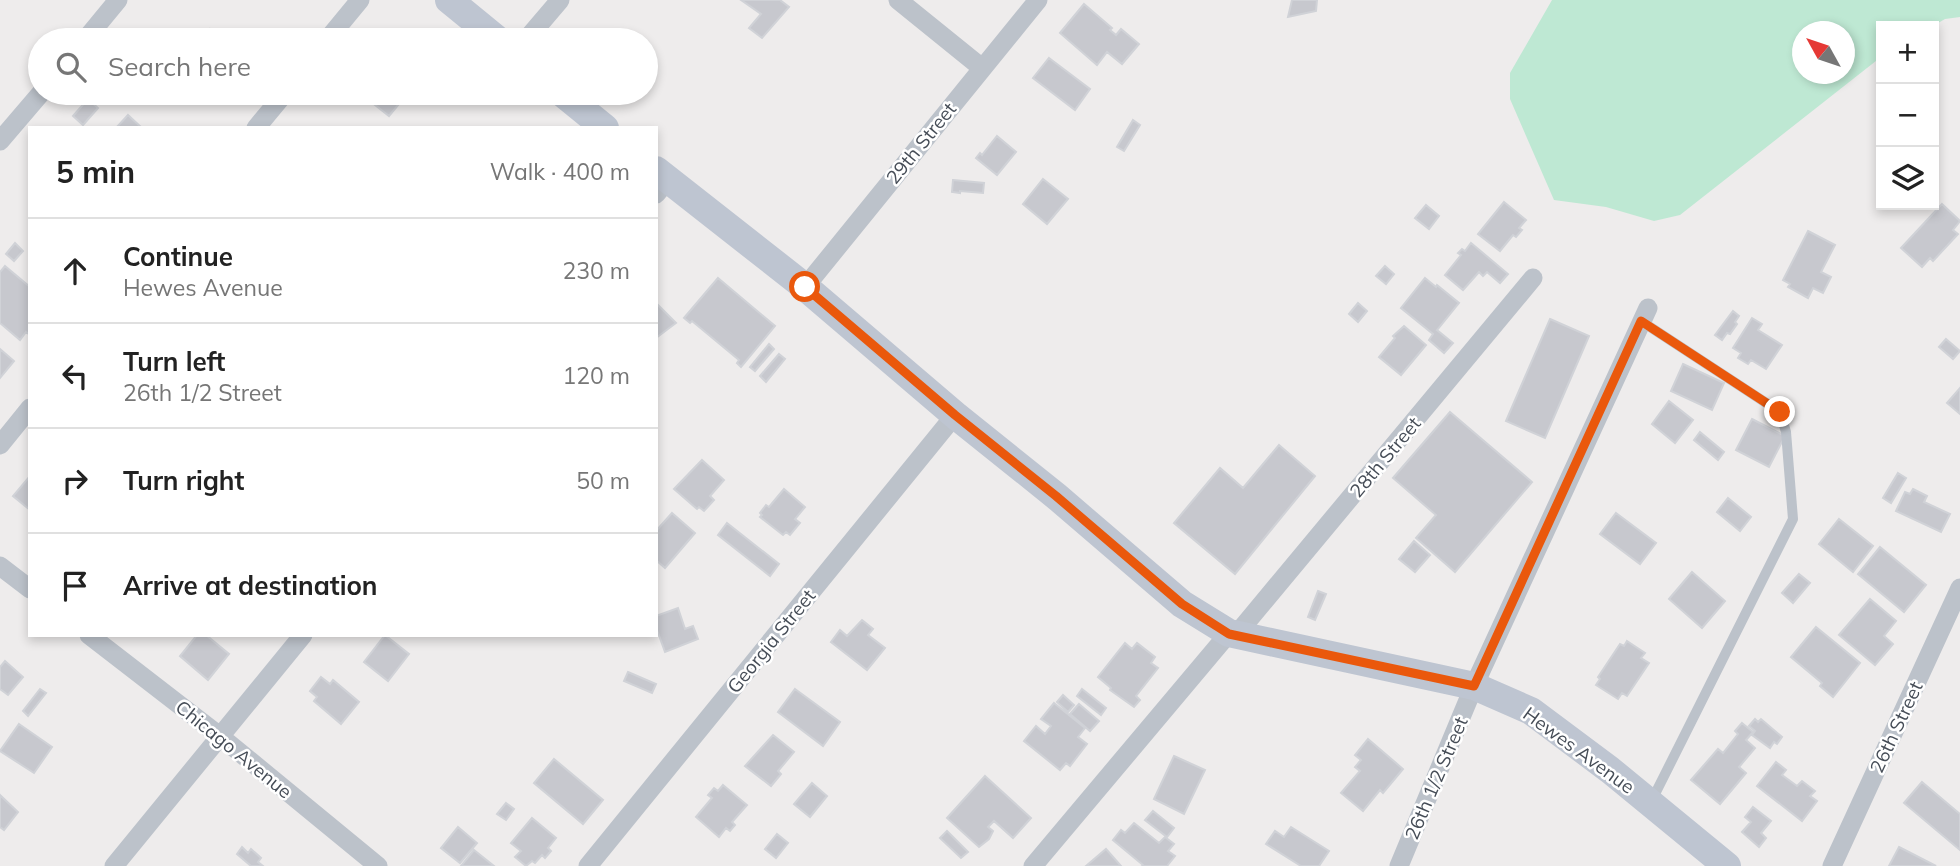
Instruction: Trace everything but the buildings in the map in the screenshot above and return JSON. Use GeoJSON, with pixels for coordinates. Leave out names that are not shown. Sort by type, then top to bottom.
{"type":"FeatureCollection","features":[{"type":"Feature","properties":{"kind":"main road"},"geometry":{"type":"LineString","coordinates":[[449,0],[483,28]]}},
{"type":"Feature","properties":{"kind":"main road"},"geometry":{"type":"LineString","coordinates":[[577,105],[603,126]]}},
{"type":"Feature","properties":{"kind":"main road","name":"Hewes Avenue"},"geometry":{"type":"LineString","coordinates":[[660,182],[805,287],[1182,604],[1233,634],[1474,686],[1531,711],[1651,803],[1727,866]]}},
{"type":"Feature","properties":{"kind":"street"},"geometry":{"type":"LineString","coordinates":[[95,28],[118,0]]}},
{"type":"Feature","properties":{"kind":"street"},"geometry":{"type":"LineString","coordinates":[[337,28],[360,0]]}},
{"type":"Feature","properties":{"kind":"street"},"geometry":{"type":"LineString","coordinates":[[536,28],[560,0]]}},
{"type":"Feature","properties":{"kind":"street"},"geometry":{"type":"LineString","coordinates":[[898,0],[982,68]]}},
{"type":"Feature","properties":{"kind":"street","name":"29th Street"},"geometry":{"type":"LineString","coordinates":[[805,287],[1038,0]]}},
{"type":"Feature","properties":{"kind":"street"},"geometry":{"type":"LineString","coordinates":[[0,141],[31,105]]}},
{"type":"Feature","properties":{"kind":"street"},"geometry":{"type":"LineString","coordinates":[[258,126],[275,105]]}},
{"type":"Feature","properties":{"kind":"street","name":"28th Street"},"geometry":{"type":"LineString","coordinates":[[1033,866],[1533,278]]}},
{"type":"Feature","properties":{"kind":"street","name":"26th 1/2 Street"},"geometry":{"type":"LineString","coordinates":[[1399,866],[1474,686],[1644,315]]}},
{"type":"Feature","properties":{"kind":"street"},"geometry":{"type":"LineString","coordinates":[[0,445],[28,410]]}},
{"type":"Feature","properties":{"kind":"street","name":"Georgia Street"},"geometry":{"type":"LineString","coordinates":[[588,866],[955,415]]}},
{"type":"Feature","properties":{"kind":"street"},"geometry":{"type":"LineString","coordinates":[[0,566],[28,587]]}},
{"type":"Feature","properties":{"kind":"street","name":"26th Street"},"geometry":{"type":"LineString","coordinates":[[1832,866],[1960,588]]}},
{"type":"Feature","properties":{"kind":"street","name":"Chicago Avenue"},"geometry":{"type":"LineString","coordinates":[[92,637],[221,737],[378,866]]}},
{"type":"Feature","properties":{"kind":"street"},"geometry":{"type":"LineString","coordinates":[[114,866],[301,637]]}},
{"type":"Feature","properties":{"kind":"lane"},"geometry":{"type":"LineString","coordinates":[[1644,315],[1780,412],[1786,432],[1793,519],[1651,803]]}},
{"type":"Feature","properties":{"kind":"green space"},"geometry":{"type":"Polygon","coordinates":[[[1552,0],[1960,0],[1960,17],[1939,22],[1876,21],[1876,61],[1855,77],[1855,21],[1792,21],[1792,84],[1847,84],[1680,215],[1654,221],[1606,207],[1554,200],[1510,99],[1510,73],[1552,0]]]}},
{"type":"Feature","properties":{"kind":"route"},"geometry":{"type":"LineString","coordinates":[[805,287],[1182,604],[1229,634],[1474,686],[1641,321],[1780,412]]}}]}
